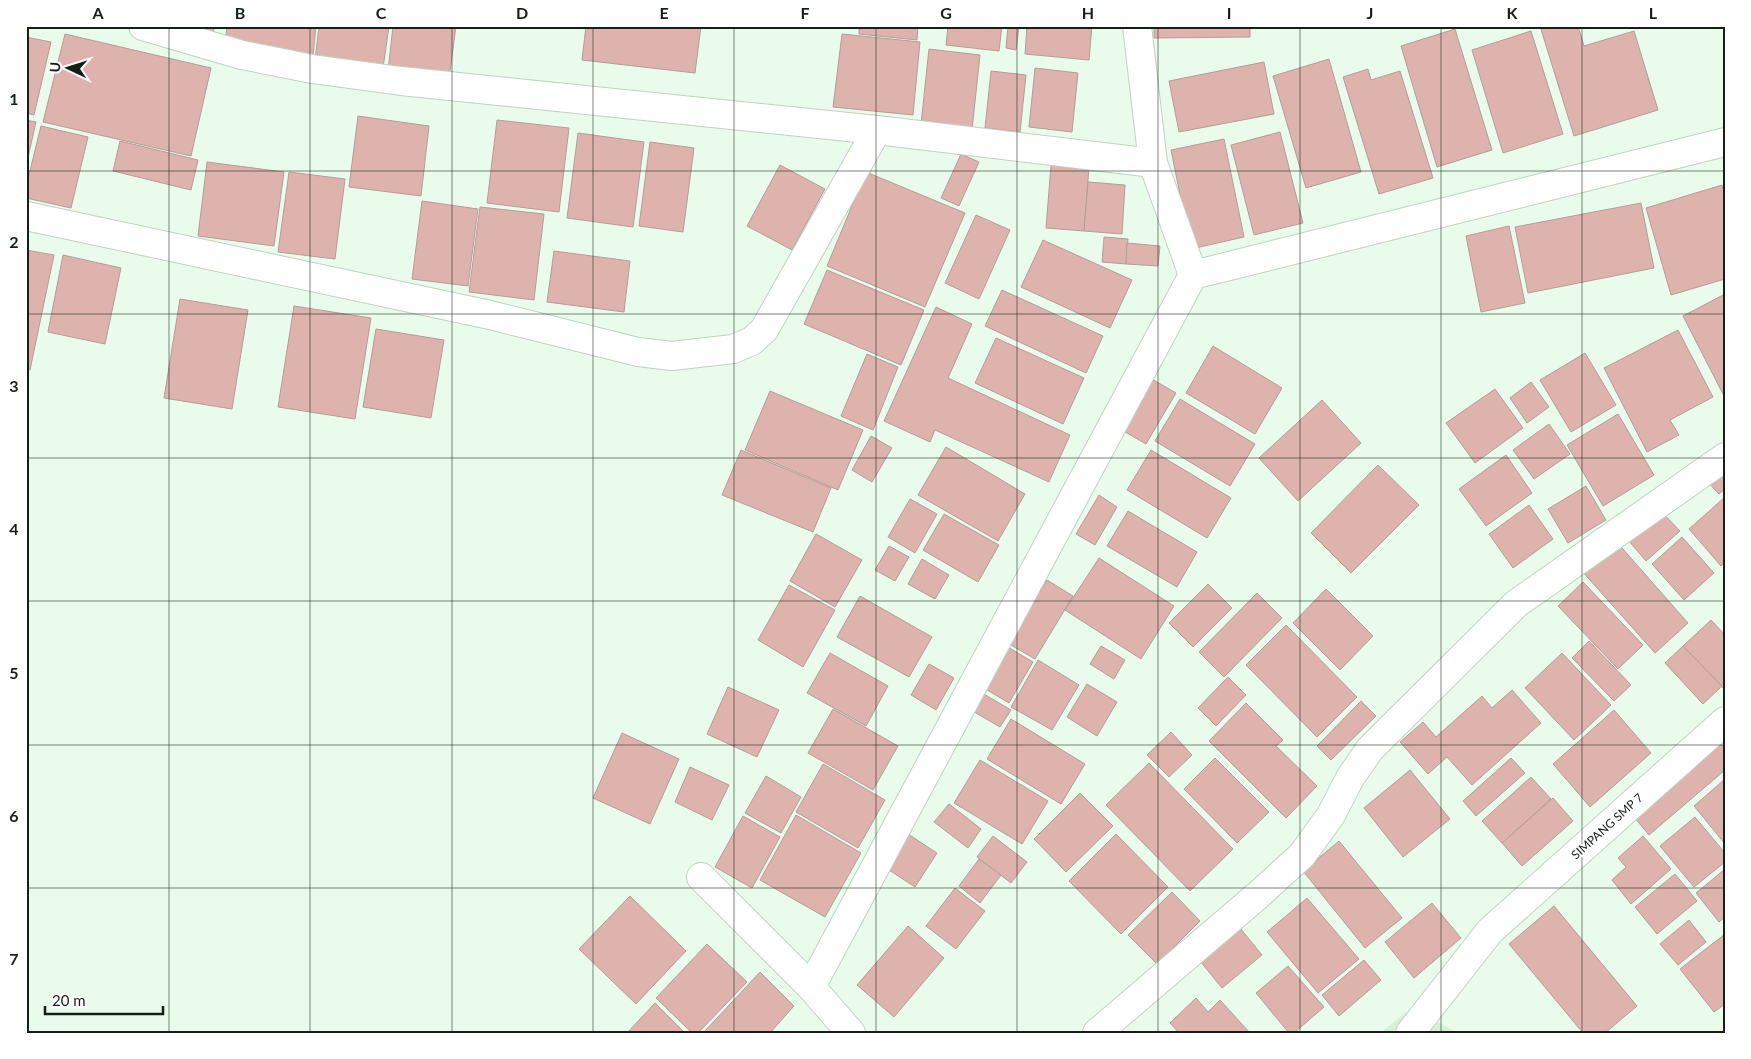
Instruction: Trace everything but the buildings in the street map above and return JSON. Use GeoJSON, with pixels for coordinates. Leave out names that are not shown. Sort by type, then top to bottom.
{"type":"FeatureCollection","features":[{"type":"Feature","properties":{"kind":"street"},"geometry":{"type":"LineString","coordinates":[[143,26],[242,54],[312,69],[401,81],[877,130],[1153,163]]}},
{"type":"Feature","properties":{"kind":"street"},"geometry":{"type":"LineString","coordinates":[[1137,26],[1153,163],[1193,275]]}},
{"type":"Feature","properties":{"kind":"street"},"geometry":{"type":"LineString","coordinates":[[26,216],[490,315],[638,352],[672,356],[705,353],[733,349],[752,341],[764,330],[877,130]]}},
{"type":"Feature","properties":{"kind":"street"},"geometry":{"type":"LineString","coordinates":[[811,987],[1193,275],[1725,142]]}},
{"type":"Feature","properties":{"kind":"street"},"geometry":{"type":"LineString","coordinates":[[1097,1033],[1258,896],[1302,855],[1331,815],[1350,778],[1370,749],[1516,604],[1725,457]]}},
{"type":"Feature","properties":{"kind":"street","name":"SIMPANG SMP 7"},"geometry":{"type":"LineString","coordinates":[[1410,1033],[1490,931],[1725,721]]}},
{"type":"Feature","properties":{"kind":"street"},"geometry":{"type":"LineString","coordinates":[[701,877],[811,987],[851,1033]]}},
{"type":"Feature","properties":{"kind":"shaded area"},"geometry":{"type":"Polygon","coordinates":[[[1412,1008],[1458,1033],[1380,1033],[1412,1008]]]}}]}
